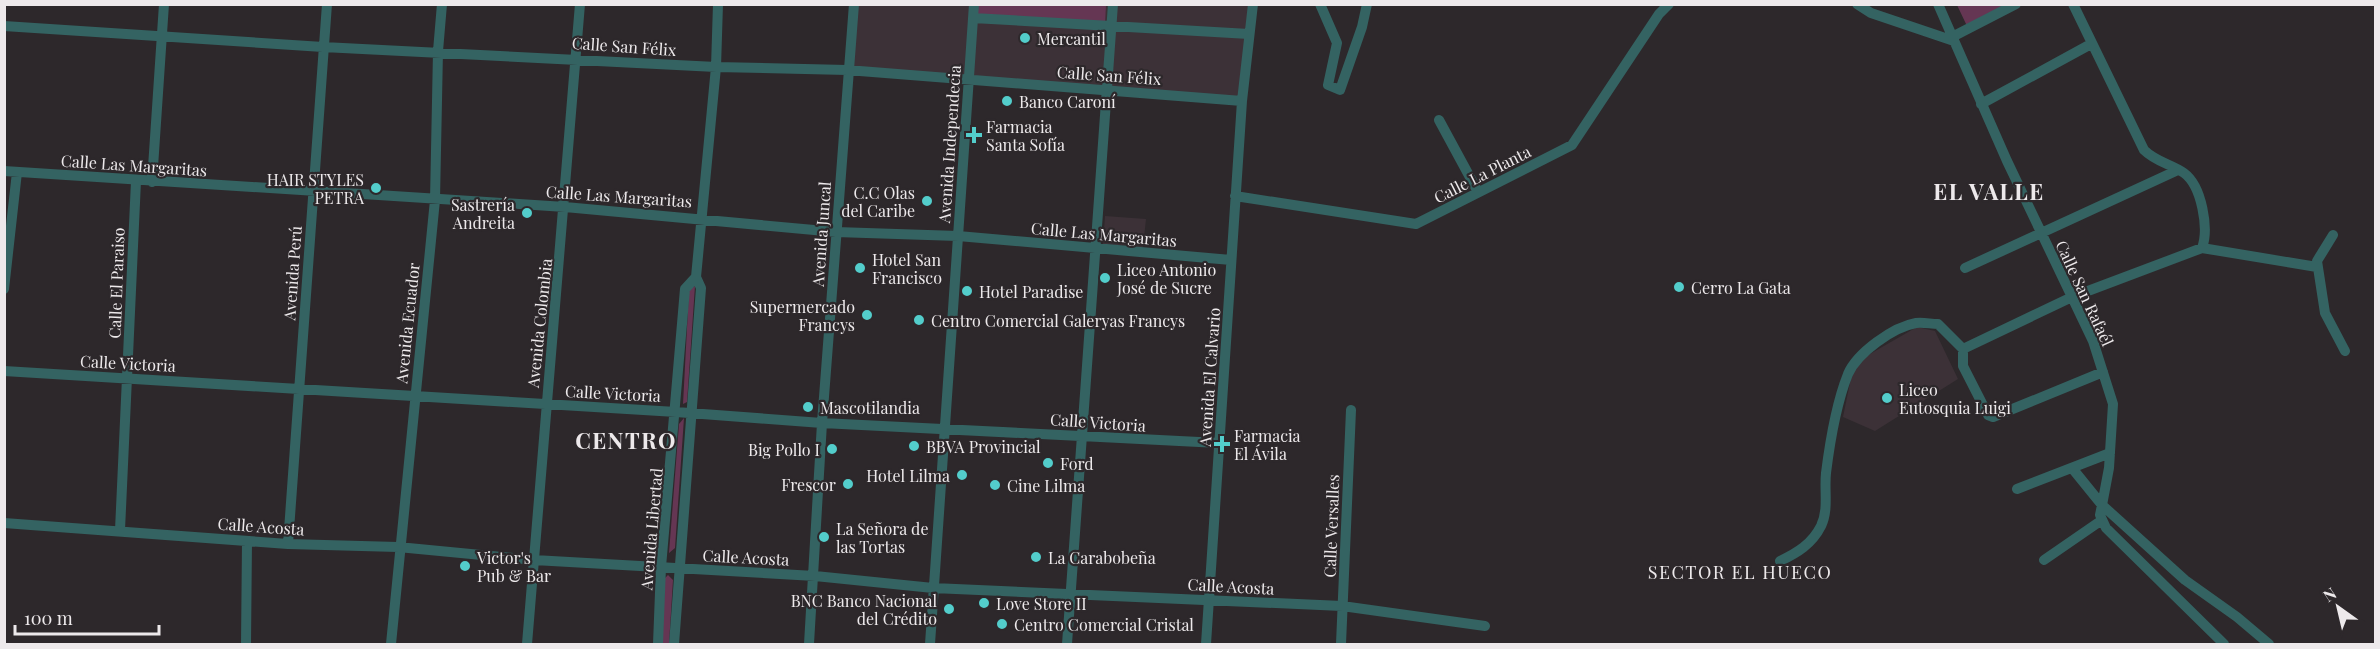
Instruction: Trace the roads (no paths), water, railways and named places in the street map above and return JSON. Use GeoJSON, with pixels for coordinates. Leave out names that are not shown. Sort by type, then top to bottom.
{"type":"FeatureCollection","features":[{"type":"Feature","properties":{"kind":"street"},"geometry":{"type":"LineString","coordinates":[[152,182],[164,4]]}},
{"type":"Feature","properties":{"kind":"street","name":"Avenida Perú"},"geometry":{"type":"LineString","coordinates":[[288,544],[327,4]]}},
{"type":"Feature","properties":{"kind":"street","name":"Avenida Ecuador"},"geometry":{"type":"LineString","coordinates":[[391,645],[435,200],[438,51],[442,4]]}},
{"type":"Feature","properties":{"kind":"street","name":"Avenida Colombia"},"geometry":{"type":"LineString","coordinates":[[527,645],[546,404],[566,207],[580,4]]}},
{"type":"Feature","properties":{"kind":"street","name":"Avenida Libertad"},"geometry":{"type":"LineString","coordinates":[[674,645],[701,288],[696,277],[716,67],[718,4]]}},
{"type":"Feature","properties":{"kind":"street","name":"Avenida Juncal"},"geometry":{"type":"LineString","coordinates":[[809,645],[815,576],[822,423],[847,70],[854,4]]}},
{"type":"Feature","properties":{"kind":"street","name":"Avenida Independecia"},"geometry":{"type":"LineString","coordinates":[[930,645],[974,4]]}},
{"type":"Feature","properties":{"kind":"street"},"geometry":{"type":"LineString","coordinates":[[1067,645],[1084,436],[1113,4]]}},
{"type":"Feature","properties":{"kind":"street","name":"Avenida El Calvario"},"geometry":{"type":"LineString","coordinates":[[1206,645],[1235,196],[1242,101],[1253,4]]}},
{"type":"Feature","properties":{"kind":"street"},"geometry":{"type":"LineString","coordinates":[[1320,4],[1337,42],[1328,85],[1340,90],[1362,27],[1367,4]]}},
{"type":"Feature","properties":{"kind":"street","name":"Calle La Planta"},"geometry":{"type":"LineString","coordinates":[[1235,196],[1416,224],[1572,145],[1659,14],[1669,4]]}},
{"type":"Feature","properties":{"kind":"street"},"geometry":{"type":"LineString","coordinates":[[1857,4],[1871,13],[1953,39],[2016,4]]}},
{"type":"Feature","properties":{"kind":"street","name":"Calle San Rafaél"},"geometry":{"type":"LineString","coordinates":[[1938,4],[1981,104],[2093,341],[2103,372],[2112,404],[2110,453],[2100,515],[2103,520]]}},
{"type":"Feature","properties":{"kind":"street"},"geometry":{"type":"LineString","coordinates":[[2073,4],[2144,150],[2154,160],[2185,174],[2195,189],[2204,213],[2206,237],[2202,248]]}},
{"type":"Feature","properties":{"kind":"street"},"geometry":{"type":"LineString","coordinates":[[973,18],[1112,28],[1249,34]]}},
{"type":"Feature","properties":{"kind":"street","name":"Calle San Félix"},"geometry":{"type":"LineString","coordinates":[[4,26],[323,47],[576,58],[716,67],[847,70],[1242,101]]}},
{"type":"Feature","properties":{"kind":"street"},"geometry":{"type":"LineString","coordinates":[[1981,104],[2091,44]]}},
{"type":"Feature","properties":{"kind":"street"},"geometry":{"type":"LineString","coordinates":[[1439,120],[1478,192]]}},
{"type":"Feature","properties":{"kind":"street"},"geometry":{"type":"LineString","coordinates":[[1965,268],[2178,170]]}},
{"type":"Feature","properties":{"kind":"street","name":"Calle Las Margaritas"},"geometry":{"type":"LineString","coordinates":[[4,171],[566,207],[836,232],[958,236],[1231,260]]}},
{"type":"Feature","properties":{"kind":"street"},"geometry":{"type":"LineString","coordinates":[[4,288],[17,172]]}},
{"type":"Feature","properties":{"kind":"street","name":"Calle El Paraiso"},"geometry":{"type":"LineString","coordinates":[[120,530],[136,181]]}},
{"type":"Feature","properties":{"kind":"street"},"geometry":{"type":"LineString","coordinates":[[2333,235],[2317,261],[2317,267],[2325,313],[2345,351]]}},
{"type":"Feature","properties":{"kind":"street"},"geometry":{"type":"LineString","coordinates":[[1963,349],[2072,297],[2202,248],[2317,267]]}},
{"type":"Feature","properties":{"kind":"street","name":"Avenida Libertad"},"geometry":{"type":"LineString","coordinates":[[658,645],[661,567],[685,289],[696,277]]}},
{"type":"Feature","properties":{"kind":"street"},"geometry":{"type":"LineString","coordinates":[[1780,561],[1797,553],[1812,540],[1821,525],[1827,505],[1824,493],[1826,475],[1848,373],[1858,358],[1899,329],[1916,323],[1938,324],[1963,349],[1963,366],[1988,415],[1994,417],[2103,372]]}},
{"type":"Feature","properties":{"kind":"street","name":"Calle Victoria"},"geometry":{"type":"LineString","coordinates":[[4,371],[822,423],[1220,443]]}},
{"type":"Feature","properties":{"kind":"street","name":"Calle Versalles"},"geometry":{"type":"LineString","coordinates":[[1341,645],[1351,410]]}},
{"type":"Feature","properties":{"kind":"street"},"geometry":{"type":"LineString","coordinates":[[2017,489],[2110,453]]}},
{"type":"Feature","properties":{"kind":"street"},"geometry":{"type":"LineString","coordinates":[[2072,468],[2102,505],[2185,580],[2238,616],[2270,645]]}},
{"type":"Feature","properties":{"kind":"street"},"geometry":{"type":"LineString","coordinates":[[2044,560],[2103,520],[2106,528],[2151,575],[2224,645]]}},
{"type":"Feature","properties":{"kind":"street","name":"Calle Acosta"},"geometry":{"type":"LineString","coordinates":[[4,523],[288,544],[399,547],[534,560],[815,576],[933,588],[1342,606],[1485,626]]}},
{"type":"Feature","properties":{"kind":"street"},"geometry":{"type":"LineString","coordinates":[[246,645],[247,541]]}},
{"type":"Feature","properties":{"kind":"place","name":"Mercantil"},"geometry":{"type":"Point","coordinates":[1025,38]}},
{"type":"Feature","properties":{"kind":"place","name":"Banco Caroní"},"geometry":{"type":"Point","coordinates":[1007,101]}},
{"type":"Feature","properties":{"kind":"place","name":"Farmacia Santa Sofía"},"geometry":{"type":"Point","coordinates":[974,135]}},
{"type":"Feature","properties":{"kind":"place","name":"HAIR STYLES PETRA"},"geometry":{"type":"Point","coordinates":[376,188]}},
{"type":"Feature","properties":{"kind":"place","name":"C.C Olas del Caribe"},"geometry":{"type":"Point","coordinates":[927,201]}},
{"type":"Feature","properties":{"kind":"place","name":"Sastrería Andreita"},"geometry":{"type":"Point","coordinates":[527,213]}},
{"type":"Feature","properties":{"kind":"place","name":"Hotel San Francisco"},"geometry":{"type":"Point","coordinates":[860,268]}},
{"type":"Feature","properties":{"kind":"place","name":"Liceo Antonio José de Sucre"},"geometry":{"type":"Point","coordinates":[1105,278]}},
{"type":"Feature","properties":{"kind":"place","name":"Cerro La Gata"},"geometry":{"type":"Point","coordinates":[1679,287]}},
{"type":"Feature","properties":{"kind":"place","name":"Hotel Paradise"},"geometry":{"type":"Point","coordinates":[967,291]}},
{"type":"Feature","properties":{"kind":"place","name":"Supermercado Francys"},"geometry":{"type":"Point","coordinates":[867,315]}},
{"type":"Feature","properties":{"kind":"place","name":"Centro Comercial Galeryas Francys"},"geometry":{"type":"Point","coordinates":[919,320]}},
{"type":"Feature","properties":{"kind":"place","name":"Liceo Eutosquia Luigi"},"geometry":{"type":"Point","coordinates":[1887,398]}},
{"type":"Feature","properties":{"kind":"place","name":"Mascotilandia"},"geometry":{"type":"Point","coordinates":[808,407]}},
{"type":"Feature","properties":{"kind":"place","name":"Farmacia El Ávila"},"geometry":{"type":"Point","coordinates":[1222,444]}},
{"type":"Feature","properties":{"kind":"place","name":"BBVA Provincial"},"geometry":{"type":"Point","coordinates":[914,446]}},
{"type":"Feature","properties":{"kind":"place","name":"Big Pollo I"},"geometry":{"type":"Point","coordinates":[832,449]}},
{"type":"Feature","properties":{"kind":"place","name":"Ford"},"geometry":{"type":"Point","coordinates":[1048,463]}},
{"type":"Feature","properties":{"kind":"place","name":"Hotel Lilma"},"geometry":{"type":"Point","coordinates":[962,475]}},
{"type":"Feature","properties":{"kind":"place","name":"Frescor"},"geometry":{"type":"Point","coordinates":[848,484]}},
{"type":"Feature","properties":{"kind":"place","name":"Cine Lilma"},"geometry":{"type":"Point","coordinates":[995,485]}},
{"type":"Feature","properties":{"kind":"place","name":"La Señora de las Tortas"},"geometry":{"type":"Point","coordinates":[824,537]}},
{"type":"Feature","properties":{"kind":"place","name":"La Carabobeña"},"geometry":{"type":"Point","coordinates":[1036,557]}},
{"type":"Feature","properties":{"kind":"place","name":"Victor's Pub & Bar"},"geometry":{"type":"Point","coordinates":[465,566]}},
{"type":"Feature","properties":{"kind":"place","name":"Love Store II"},"geometry":{"type":"Point","coordinates":[984,603]}},
{"type":"Feature","properties":{"kind":"place","name":"BNC Banco Nacional del Crédito"},"geometry":{"type":"Point","coordinates":[949,609]}},
{"type":"Feature","properties":{"kind":"place","name":"Centro Comercial Cristal"},"geometry":{"type":"Point","coordinates":[1002,624]}},
{"type":"Feature","properties":{"kind":"district","name":"EL VALLE"},"geometry":{"type":"Point","coordinates":[1989,191]}},
{"type":"Feature","properties":{"kind":"district","name":"CENTRO"},"geometry":{"type":"Point","coordinates":[626,440]}},
{"type":"Feature","properties":{"kind":"district","name":"SECTOR EL HUECO"},"geometry":{"type":"Point","coordinates":[1740,572]}}]}
